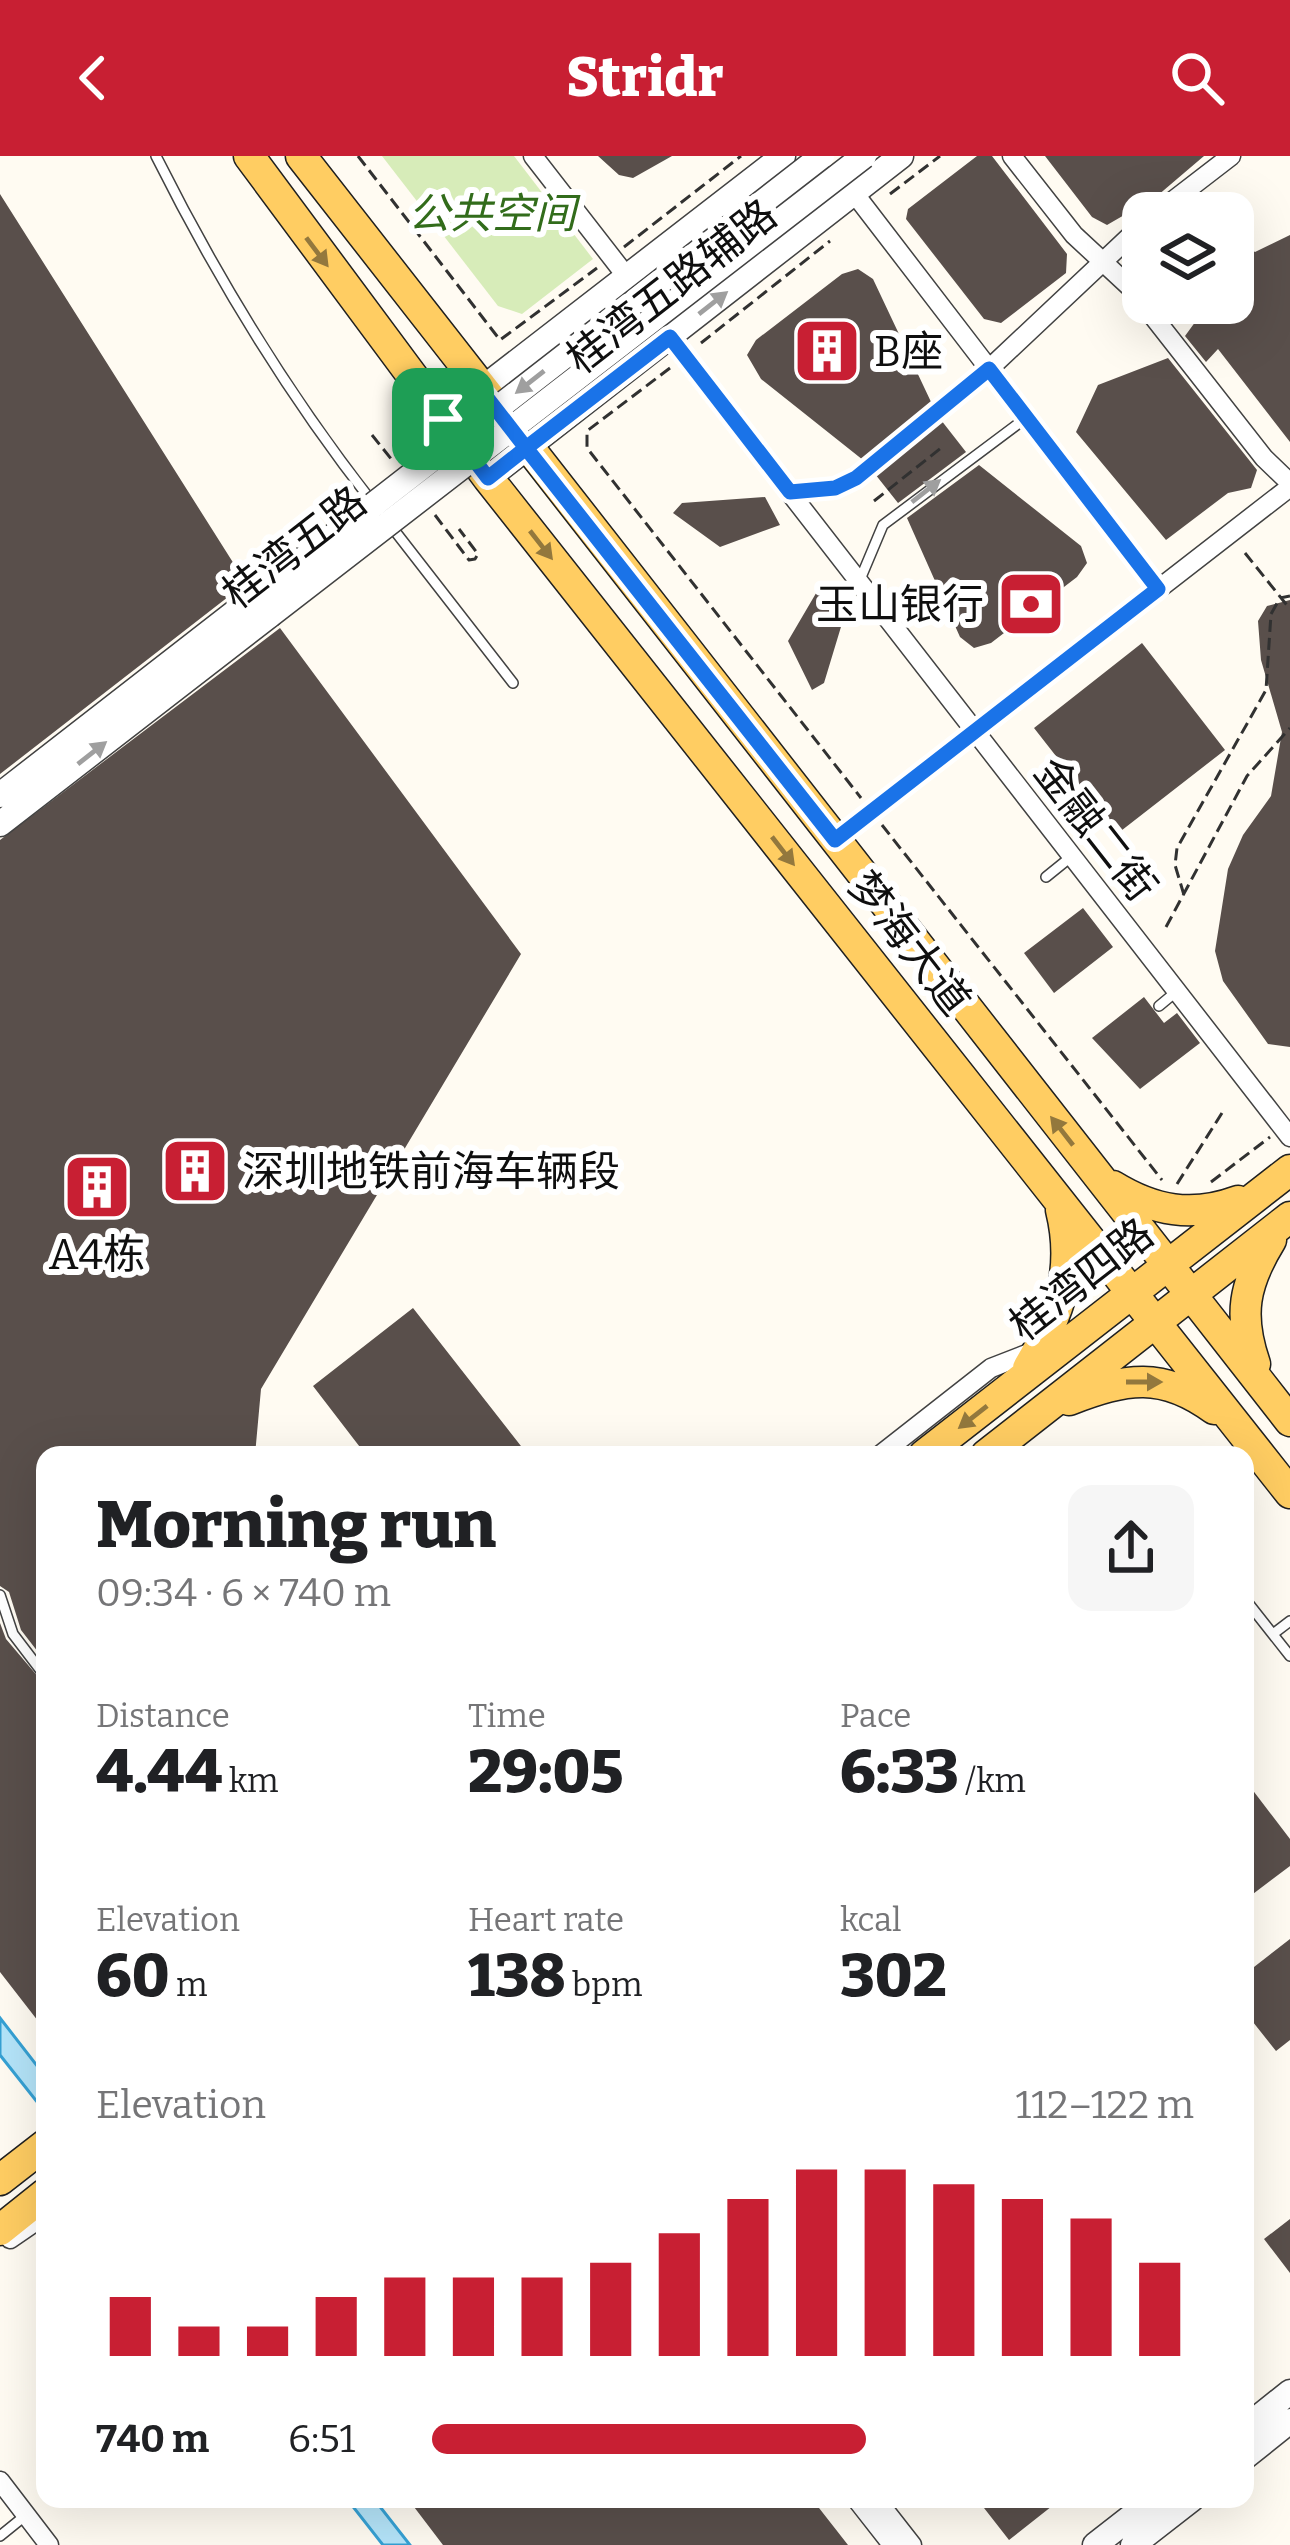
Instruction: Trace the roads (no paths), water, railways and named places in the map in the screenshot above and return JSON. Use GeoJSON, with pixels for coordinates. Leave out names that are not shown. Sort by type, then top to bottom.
{"type":"FeatureCollection","features":[{"type":"Feature","properties":{"kind":"main road","name":"梦海大道"},"geometry":{"type":"LineString","coordinates":[[249,156],[488,478],[1253,1446]]}},
{"type":"Feature","properties":{"kind":"main road","name":"梦海大道"},"geometry":{"type":"LineString","coordinates":[[301,156],[1290,1421]]}},
{"type":"Feature","properties":{"kind":"main road","name":"桂湾四路"},"geometry":{"type":"LineString","coordinates":[[935,1446],[1022,1378],[1052,1347],[1132,1292],[1290,1170]]}},
{"type":"Feature","properties":{"kind":"main road"},"geometry":{"type":"LineString","coordinates":[[1094,1171],[1136,1199],[1178,1212],[1223,1207],[1260,1193]]}},
{"type":"Feature","properties":{"kind":"main road"},"geometry":{"type":"LineString","coordinates":[[1052,1347],[1070,1270],[1058,1199]]}},
{"type":"Feature","properties":{"kind":"main road"},"geometry":{"type":"LineString","coordinates":[[1263,1387],[1246,1338],[1244,1300],[1251,1276],[1286,1220]]}},
{"type":"Feature","properties":{"kind":"main road","name":"桂湾四路"},"geometry":{"type":"LineString","coordinates":[[998,1446],[1286,1220]]}},
{"type":"Feature","properties":{"kind":"main road"},"geometry":{"type":"LineString","coordinates":[[1041,1412],[1108,1385],[1150,1378],[1196,1396],[1238,1427]]}},
{"type":"Feature","properties":{"kind":"main road","name":"梦海大道"},"geometry":{"type":"LineString","coordinates":[[1254,1447],[1290,1493]]}},
{"type":"Feature","properties":{"kind":"main road"},"geometry":{"type":"LineString","coordinates":[[0,2180],[36,2152]]}},
{"type":"Feature","properties":{"kind":"main road"},"geometry":{"type":"LineString","coordinates":[[0,2230],[36,2201]]}},
{"type":"Feature","properties":{"kind":"street"},"geometry":{"type":"LineString","coordinates":[[533,156],[619,267]]}},
{"type":"Feature","properties":{"kind":"street","name":"桂湾五路辅路"},"geometry":{"type":"LineString","coordinates":[[443,419],[619,267],[783,156]]}},
{"type":"Feature","properties":{"kind":"street","name":"桂湾五路"},"geometry":{"type":"LineString","coordinates":[[0,824],[263,605],[822,156]]}},
{"type":"Feature","properties":{"kind":"street","name":"桂湾五路"},"geometry":{"type":"LineString","coordinates":[[0,795],[263,605],[864,156]]}},
{"type":"Feature","properties":{"kind":"street","name":"桂湾五路辅路"},"geometry":{"type":"LineString","coordinates":[[488,478],[677,347],[861,202],[902,156]]}},
{"type":"Feature","properties":{"kind":"street"},"geometry":{"type":"LineString","coordinates":[[835,840],[1290,485],[1012,156]]}},
{"type":"Feature","properties":{"kind":"street"},"geometry":{"type":"LineString","coordinates":[[1184,192],[1231,156]]}},
{"type":"Feature","properties":{"kind":"street"},"geometry":{"type":"LineString","coordinates":[[861,202],[1158,589]]}},
{"type":"Feature","properties":{"kind":"street"},"geometry":{"type":"LineString","coordinates":[[989,369],[1122,242]]}},
{"type":"Feature","properties":{"kind":"street","name":"金融二街"},"geometry":{"type":"LineString","coordinates":[[677,347],[1286,1132]]}},
{"type":"Feature","properties":{"kind":"street"},"geometry":{"type":"LineString","coordinates":[[892,1446],[991,1369],[1052,1347]]}},
{"type":"Feature","properties":{"kind":"street"},"geometry":{"type":"LineString","coordinates":[[0,2244],[36,2221]]}},
{"type":"Feature","properties":{"kind":"street"},"geometry":{"type":"LineString","coordinates":[[1254,2416],[1290,2392]]}},
{"type":"Feature","properties":{"kind":"street"},"geometry":{"type":"LineString","coordinates":[[1254,2451],[1287,2429]]}},
{"type":"Feature","properties":{"kind":"street"},"geometry":{"type":"LineString","coordinates":[[0,2482],[49,2545]]}},
{"type":"Feature","properties":{"kind":"street"},"geometry":{"type":"LineString","coordinates":[[867,2508],[896,2545]]}},
{"type":"Feature","properties":{"kind":"street"},"geometry":{"type":"LineString","coordinates":[[883,2508],[912,2545]]}},
{"type":"Feature","properties":{"kind":"street"},"geometry":{"type":"LineString","coordinates":[[1095,2545],[1142,2508]]}},
{"type":"Feature","properties":{"kind":"street"},"geometry":{"type":"LineString","coordinates":[[1133,2545],[1180,2508]]}},
{"type":"Feature","properties":{"kind":"lane"},"geometry":{"type":"LineString","coordinates":[[156,156],[233,297],[331,450],[513,682]]}},
{"type":"Feature","properties":{"kind":"lane"},"geometry":{"type":"LineString","coordinates":[[790,492],[850,483],[989,369]]}},
{"type":"Feature","properties":{"kind":"lane"},"geometry":{"type":"LineString","coordinates":[[860,582],[883,524],[1027,418]]}},
{"type":"Feature","properties":{"kind":"lane"},"geometry":{"type":"LineString","coordinates":[[1046,877],[1072,856]]}},
{"type":"Feature","properties":{"kind":"lane"},"geometry":{"type":"LineString","coordinates":[[1159,1006],[1177,991]]}},
{"type":"Feature","properties":{"kind":"lane"},"geometry":{"type":"LineString","coordinates":[[0,1594],[13,1634],[36,1664]]}},
{"type":"Feature","properties":{"kind":"lane"},"geometry":{"type":"LineString","coordinates":[[1254,1610],[1290,1657]]}},
{"type":"Feature","properties":{"kind":"lane"},"geometry":{"type":"LineString","coordinates":[[1273,1634],[1290,1621]]}},
{"type":"Feature","properties":{"kind":"lane"},"geometry":{"type":"LineString","coordinates":[[0,2536],[26,2516]]}},
{"type":"Feature","properties":{"kind":"water"},"geometry":{"type":"Polygon","coordinates":[[[0,2018],[36,2064],[36,2101],[0,2055],[0,2018]]]}},
{"type":"Feature","properties":{"kind":"water"},"geometry":{"type":"Polygon","coordinates":[[[354,2508],[381,2508],[410,2545],[383,2545],[354,2508]]]}},
{"type":"Feature","properties":{"kind":"place","name":"B座"},"geometry":{"type":"Point","coordinates":[827,351]}},
{"type":"Feature","properties":{"kind":"place","name":"玉山银行"},"geometry":{"type":"Point","coordinates":[1031,604]}},
{"type":"Feature","properties":{"kind":"place","name":"深圳地铁前海车辆段"},"geometry":{"type":"Point","coordinates":[195,1171]}},
{"type":"Feature","properties":{"kind":"place","name":"A4栋"},"geometry":{"type":"Point","coordinates":[97,1187]}},
{"type":"Feature","properties":{"kind":"park label","name":"公共空间"},"geometry":{"type":"Point","coordinates":[492,213]}}]}
